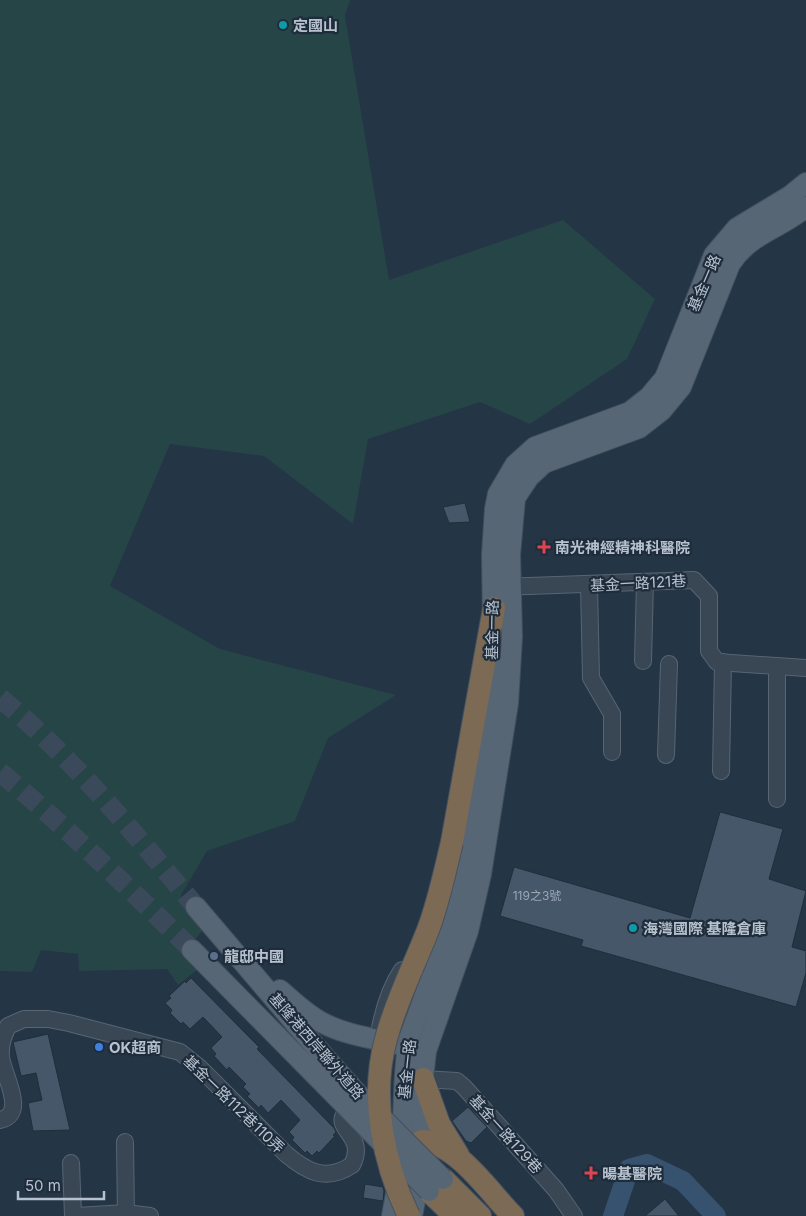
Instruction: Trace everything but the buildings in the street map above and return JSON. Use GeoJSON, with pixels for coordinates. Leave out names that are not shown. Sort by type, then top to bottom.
{"type":"FeatureCollection","features":[{"type":"Feature","properties":{"kind":"highway"},"geometry":{"type":"LineString","coordinates":[[411,1216],[390,1165],[382,1133],[380,1097],[382,1060],[392,1019],[429,927],[443,880],[502,597]]}},
{"type":"Feature","properties":{"kind":"highway"},"geometry":{"type":"LineString","coordinates":[[423,1079],[439,1124],[453,1148],[466,1166],[510,1213]]}},
{"type":"Feature","properties":{"kind":"highway"},"geometry":{"type":"LineString","coordinates":[[412,1144],[433,1142],[466,1166]]}},
{"type":"Feature","properties":{"kind":"highway"},"geometry":{"type":"LineString","coordinates":[[436,1185],[455,1216]]}},
{"type":"Feature","properties":{"kind":"highway"},"geometry":{"type":"LineString","coordinates":[[436,1185],[480,1216]]}},
{"type":"Feature","properties":{"kind":"main road","name":"基金一路"},"geometry":{"type":"LineString","coordinates":[[502,597],[492,555],[495,509],[498,494],[515,465],[535,447],[630,412],[650,397],[665,378],[714,255],[721,245],[736,228],[790,196],[806,184]]}},
{"type":"Feature","properties":{"kind":"main road","name":"基金一路"},"geometry":{"type":"LineString","coordinates":[[392,1216],[412,1144],[428,1045],[468,931],[463,871],[490,701],[502,597],[510,555],[512,511],[515,498],[529,477],[544,463],[639,428],[662,410],[681,387],[730,264],[735,256],[748,242],[806,207]]}},
{"type":"Feature","properties":{"kind":"main road","name":"基金一路"},"geometry":{"type":"LineString","coordinates":[[411,1216],[418,1185],[404,1077],[408,1047],[410,1036],[450,926],[466,900]]}},
{"type":"Feature","properties":{"kind":"main road","name":"基隆港西岸聯外道路"},"geometry":{"type":"LineString","coordinates":[[196,907],[356,1095],[436,1185]]}},
{"type":"Feature","properties":{"kind":"main road","name":"基隆港西岸聯外道路"},"geometry":{"type":"LineString","coordinates":[[192,950],[356,1095]]}},
{"type":"Feature","properties":{"kind":"main road"},"geometry":{"type":"LineString","coordinates":[[240,957],[312,1016],[336,1029],[408,1047],[423,1079]]}},
{"type":"Feature","properties":{"kind":"street","name":"基金一路121巷"},"geometry":{"type":"LineString","coordinates":[[502,597],[589,585],[694,580],[709,596],[709,650],[717,662],[723,662]]}},
{"type":"Feature","properties":{"kind":"street"},"geometry":{"type":"LineString","coordinates":[[643,661],[645,582]]}},
{"type":"Feature","properties":{"kind":"street"},"geometry":{"type":"LineString","coordinates":[[589,585],[591,678],[612,714],[612,752]]}},
{"type":"Feature","properties":{"kind":"street"},"geometry":{"type":"LineString","coordinates":[[721,771],[723,662],[806,668]]}},
{"type":"Feature","properties":{"kind":"street"},"geometry":{"type":"LineString","coordinates":[[666,755],[668,664]]}},
{"type":"Feature","properties":{"kind":"street"},"geometry":{"type":"LineString","coordinates":[[776,799],[777,666]]}},
{"type":"Feature","properties":{"kind":"street"},"geometry":{"type":"LineString","coordinates":[[356,1095],[377,1039],[383,1011],[399,973],[415,950],[466,900]]}},
{"type":"Feature","properties":{"kind":"street","name":"基金一路112巷110弄"},"geometry":{"type":"LineString","coordinates":[[0,1120],[5,1119],[13,1112],[14,1102],[1,1058],[2,1039],[8,1026],[24,1019],[48,1019],[69,1023],[180,1052],[200,1068],[286,1154],[300,1166],[312,1172],[336,1173],[345,1170],[355,1160],[356,1153],[353,1137],[344,1126],[342,1120],[356,1095]]}},
{"type":"Feature","properties":{"kind":"street","name":"基金一路129巷"},"geometry":{"type":"LineString","coordinates":[[423,1079],[457,1081],[464,1087],[556,1190],[574,1216]]}},
{"type":"Feature","properties":{"kind":"street"},"geometry":{"type":"LineString","coordinates":[[125,1142],[126,1214]]}},
{"type":"Feature","properties":{"kind":"street"},"geometry":{"type":"LineString","coordinates":[[71,1163],[73,1216]]}},
{"type":"Feature","properties":{"kind":"street"},"geometry":{"type":"LineString","coordinates":[[77,1216],[126,1214],[150,1216]]}},
{"type":"Feature","properties":{"kind":"green space"},"geometry":{"type":"Polygon","coordinates":[[[0,0],[350,0],[345,16],[389,280],[563,220],[655,299],[627,359],[530,424],[480,402],[368,439],[353,524],[264,456],[170,444],[110,586],[220,649],[396,695],[328,738],[295,821],[207,851],[181,895],[203,930],[182,955],[197,970],[178,985],[167,969],[79,971],[78,954],[41,950],[32,972],[0,971],[0,0]]]}},
{"type":"Feature","properties":{"kind":"waterway"},"geometry":{"type":"LineString","coordinates":[[613,1216],[629,1169],[647,1164],[683,1181],[716,1216]]}},
{"type":"Feature","properties":{"kind":"tunnel"},"geometry":{"type":"LineString","coordinates":[[0,698],[53,746],[103,798],[196,907]]}},
{"type":"Feature","properties":{"kind":"tunnel"},"geometry":{"type":"LineString","coordinates":[[0,772],[74,837],[192,950]]}},
{"type":"Feature","properties":{"kind":"place","name":"定國山"},"geometry":{"type":"Point","coordinates":[283,25]}},
{"type":"Feature","properties":{"kind":"place","name":"南光神經精神科醫院"},"geometry":{"type":"Point","coordinates":[544,547]}},
{"type":"Feature","properties":{"kind":"place","name":"海灣國際 基隆倉庫"},"geometry":{"type":"Point","coordinates":[633,928]}},
{"type":"Feature","properties":{"kind":"place","name":"龍邸中國"},"geometry":{"type":"Point","coordinates":[214,956]}},
{"type":"Feature","properties":{"kind":"place","name":"OK超商"},"geometry":{"type":"Point","coordinates":[99,1047]}},
{"type":"Feature","properties":{"kind":"place","name":"暘基醫院"},"geometry":{"type":"Point","coordinates":[591,1173]}}]}
